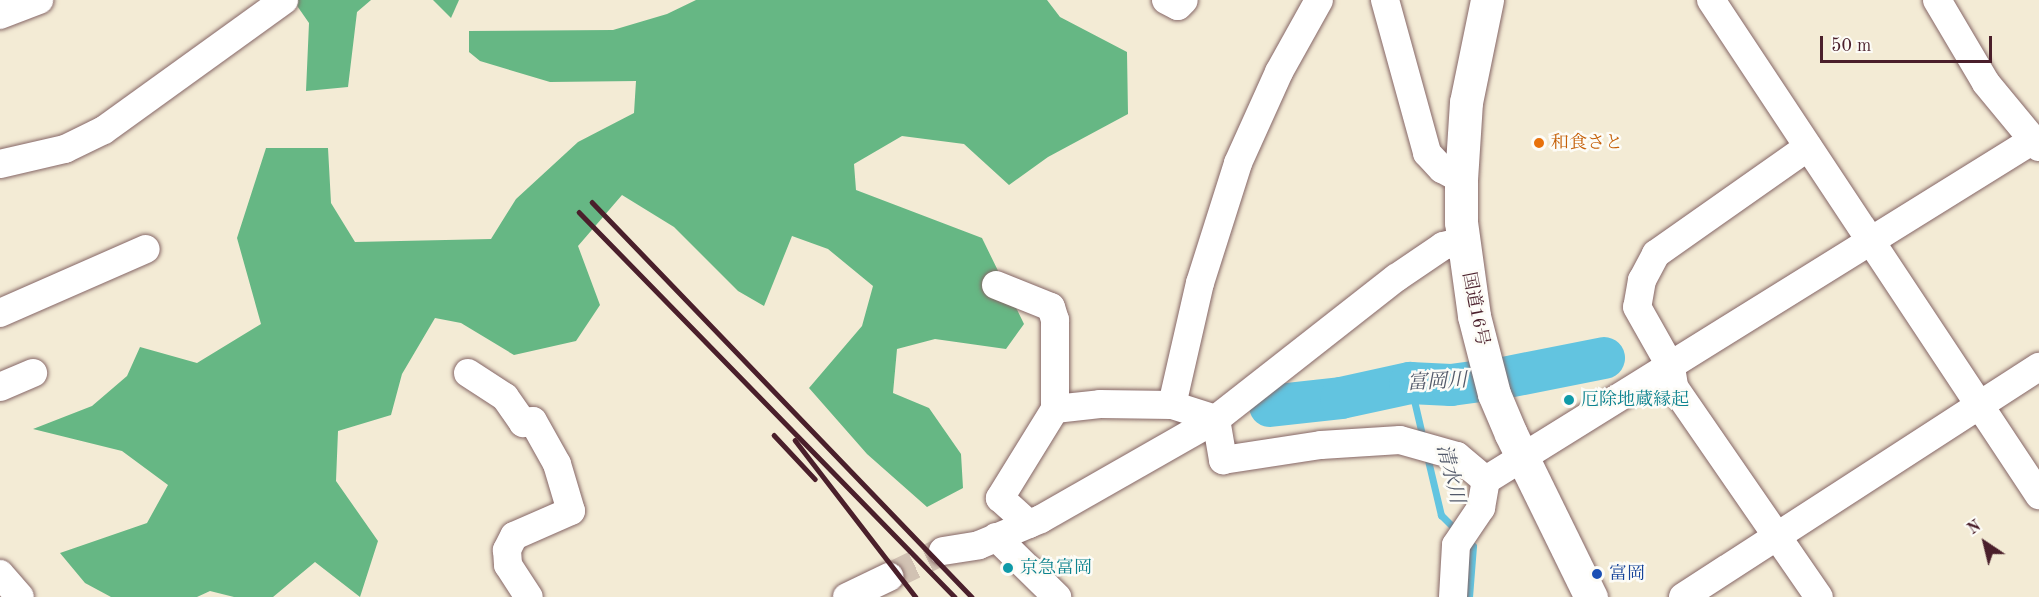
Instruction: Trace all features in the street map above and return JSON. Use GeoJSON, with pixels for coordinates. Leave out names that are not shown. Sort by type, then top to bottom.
{"type":"FeatureCollection","features":[{"type":"Feature","properties":{"kind":"highway","name":"国道16号"},"geometry":{"type":"LineString","coordinates":[[1487,0],[1466,102],[1461,179],[1463,241],[1473,316],[1494,394],[1523,460],[1591,597]]}},
{"type":"Feature","properties":{"kind":"street"},"geometry":{"type":"LineString","coordinates":[[0,15],[12,13],[39,0]]}},
{"type":"Feature","properties":{"kind":"street"},"geometry":{"type":"LineString","coordinates":[[1166,0],[1178,6],[1184,0]]}},
{"type":"Feature","properties":{"kind":"street"},"geometry":{"type":"LineString","coordinates":[[1386,0],[1427,153],[1442,169],[1461,179]]}},
{"type":"Feature","properties":{"kind":"street"},"geometry":{"type":"LineString","coordinates":[[1711,0],[2039,495]]}},
{"type":"Feature","properties":{"kind":"street"},"geometry":{"type":"LineString","coordinates":[[1486,480],[1523,460],[1870,241],[2036,144],[1986,83],[1937,0]]}},
{"type":"Feature","properties":{"kind":"street"},"geometry":{"type":"LineString","coordinates":[[0,164],[65,149],[104,130],[278,2]]}},
{"type":"Feature","properties":{"kind":"street"},"geometry":{"type":"LineString","coordinates":[[1172,405],[1200,283],[1238,163],[1306,4]]}},
{"type":"Feature","properties":{"kind":"street"},"geometry":{"type":"LineString","coordinates":[[1808,147],[1656,254],[1642,280],[1637,308],[1671,367],[1674,387],[1779,534],[1819,597]]}},
{"type":"Feature","properties":{"kind":"street"},"geometry":{"type":"LineString","coordinates":[[943,551],[979,545],[1029,524],[1216,420],[1396,278],[1443,246],[1463,241]]}},
{"type":"Feature","properties":{"kind":"street"},"geometry":{"type":"LineString","coordinates":[[0,313],[146,249]]}},
{"type":"Feature","properties":{"kind":"street"},"geometry":{"type":"LineString","coordinates":[[996,285],[1052,307],[1055,409],[1000,498],[1029,524]]}},
{"type":"Feature","properties":{"kind":"street"},"geometry":{"type":"LineString","coordinates":[[1683,597],[2039,367]]}},
{"type":"Feature","properties":{"kind":"street"},"geometry":{"type":"LineString","coordinates":[[0,387],[33,373]]}},
{"type":"Feature","properties":{"kind":"street"},"geometry":{"type":"LineString","coordinates":[[468,373],[505,397],[523,423],[533,421],[557,464],[571,511],[514,536],[507,550],[508,565],[529,597]]}},
{"type":"Feature","properties":{"kind":"street"},"geometry":{"type":"LineString","coordinates":[[1055,409],[1100,404],[1172,405],[1216,420]]}},
{"type":"Feature","properties":{"kind":"street"},"geometry":{"type":"LineString","coordinates":[[1216,420],[1223,460],[1321,445],[1401,440],[1457,456],[1486,480]]}},
{"type":"Feature","properties":{"kind":"street"},"geometry":{"type":"LineString","coordinates":[[1453,597],[1456,545],[1481,508],[1486,480]]}},
{"type":"Feature","properties":{"kind":"street"},"geometry":{"type":"LineString","coordinates":[[996,537],[1056,597]]}},
{"type":"Feature","properties":{"kind":"street"},"geometry":{"type":"LineString","coordinates":[[0,574],[20,597]]}},
{"type":"Feature","properties":{"kind":"street"},"geometry":{"type":"LineString","coordinates":[[847,597],[888,585]]}},
{"type":"Feature","properties":{"kind":"green space"},"geometry":{"type":"Polygon","coordinates":[[[293,0],[371,0],[357,12],[348,87],[306,91],[309,23],[293,0]]]}},
{"type":"Feature","properties":{"kind":"green space"},"geometry":{"type":"Polygon","coordinates":[[[433,0],[459,0],[451,18],[433,0]]]}},
{"type":"Feature","properties":{"kind":"green space"},"geometry":{"type":"Polygon","coordinates":[[[696,0],[1047,0],[1060,17],[1127,52],[1128,114],[1048,157],[1009,185],[964,144],[902,136],[854,164],[856,190],[982,238],[1024,324],[1006,349],[935,339],[897,349],[893,393],[929,408],[961,454],[963,488],[927,507],[867,454],[809,388],[862,326],[873,286],[828,249],[792,236],[764,306],[738,291],[674,227],[622,195],[578,246],[600,305],[576,341],[514,355],[461,323],[435,318],[402,374],[391,415],[338,431],[336,481],[378,541],[360,597],[315,562],[273,597],[234,597],[210,591],[197,597],[111,597],[85,583],[60,553],[147,523],[168,485],[122,451],[33,429],[92,406],[127,376],[140,347],[197,363],[261,324],[237,238],[266,148],[328,148],[331,203],[355,242],[491,239],[516,199],[578,142],[634,113],[636,81],[550,82],[480,61],[469,52],[469,31],[613,30],[667,14],[696,0]]]}},
{"type":"Feature","properties":{"kind":"waterway","name":"富岡川"},"geometry":{"type":"LineString","coordinates":[[1270,406],[1341,398],[1410,383],[1451,385],[1503,378],[1604,358]]}},
{"type":"Feature","properties":{"kind":"waterway","name":"清水川"},"geometry":{"type":"LineString","coordinates":[[1410,383],[1423,439]]}},
{"type":"Feature","properties":{"kind":"waterway","name":"清水川"},"geometry":{"type":"LineString","coordinates":[[1427,456],[1441,515],[1458,532]]}},
{"type":"Feature","properties":{"kind":"waterway","name":"清水川"},"geometry":{"type":"LineString","coordinates":[[1466,540],[1473,546],[1469,597]]}},
{"type":"Feature","properties":{"kind":"tunnel"},"geometry":{"type":"LineString","coordinates":[[889,577],[943,551]]}},
{"type":"Feature","properties":{"kind":"railway"},"geometry":{"type":"LineString","coordinates":[[592,202],[972,597]]}},
{"type":"Feature","properties":{"kind":"railway"},"geometry":{"type":"LineString","coordinates":[[579,212],[955,597]]}},
{"type":"Feature","properties":{"kind":"railway"},"geometry":{"type":"LineString","coordinates":[[774,435],[815,479]]}},
{"type":"Feature","properties":{"kind":"railway"},"geometry":{"type":"LineString","coordinates":[[795,440],[916,597]]}},
{"type":"Feature","properties":{"kind":"place","name":"和食さと"},"geometry":{"type":"Point","coordinates":[1539,143]}},
{"type":"Feature","properties":{"kind":"place","name":"厄除地蔵縁起"},"geometry":{"type":"Point","coordinates":[1569,400]}},
{"type":"Feature","properties":{"kind":"place","name":"京急富岡"},"geometry":{"type":"Point","coordinates":[1008,568]}},
{"type":"Feature","properties":{"kind":"place","name":"富岡"},"geometry":{"type":"Point","coordinates":[1597,574]}}]}
